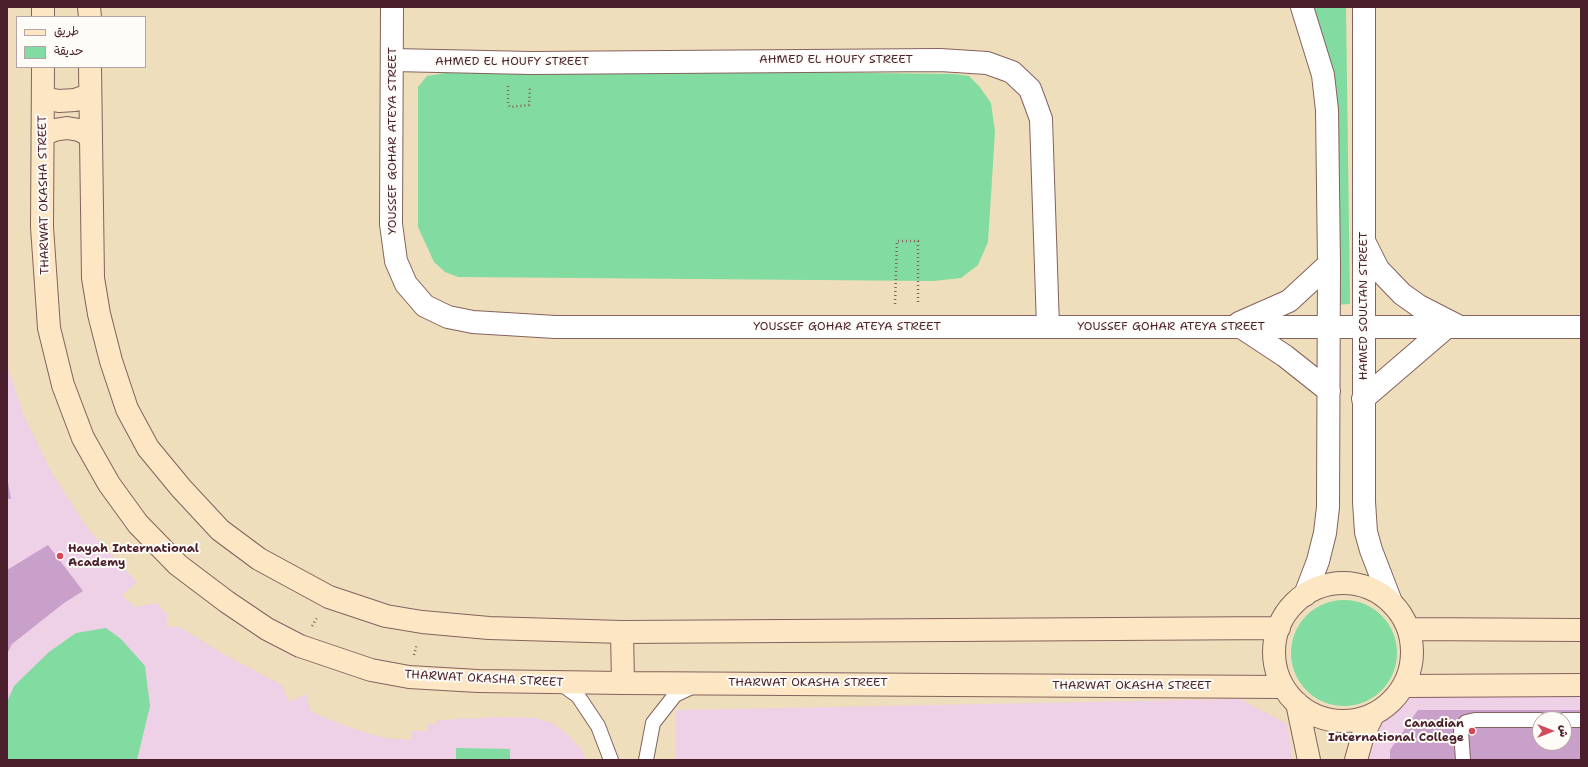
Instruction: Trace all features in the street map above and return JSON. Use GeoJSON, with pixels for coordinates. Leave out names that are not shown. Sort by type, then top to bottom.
{"type":"FeatureCollection","features":[{"type":"Feature","properties":{"kind":"street","name":"YOUSSEF GOHAR ATEYA STREET"},"geometry":{"type":"LineString","coordinates":[[392,7],[393,60],[391,224],[396,261],[406,284],[425,306],[448,317],[473,322],[555,327],[1581,327]]}},
{"type":"Feature","properties":{"kind":"street"},"geometry":{"type":"LineString","coordinates":[[1302,7],[1323,75],[1327,110],[1329,264],[1328,508],[1325,533],[1318,561],[1305,595]]}},
{"type":"Feature","properties":{"kind":"street","name":"HAMED SOULTAN STREET"},"geometry":{"type":"LineString","coordinates":[[1364,7],[1364,502],[1366,532],[1376,564],[1391,602]]}},
{"type":"Feature","properties":{"kind":"street","name":"AHMED EL HOUFY STREET"},"geometry":{"type":"LineString","coordinates":[[393,60],[508,63],[940,60],[987,63],[1012,72],[1030,89],[1041,119],[1048,327]]}},
{"type":"Feature","properties":{"kind":"street","name":"THARWAT OKASHA STREET"},"geometry":{"type":"LineString","coordinates":[[43,68],[42,227],[49,328],[63,385],[82,438],[109,484],[138,524],[178,565],[226,602],[267,629],[300,646],[371,670],[409,677],[478,681],[623,684],[701,683],[1283,687]]}},
{"type":"Feature","properties":{"kind":"street"},"geometry":{"type":"LineString","coordinates":[[90,68],[93,278],[99,314],[111,361],[127,409],[148,448],[181,488],[220,530],[259,558],[330,597],[386,616],[422,622],[489,628],[622,632],[1279,628]]}},
{"type":"Feature","properties":{"kind":"street"},"geometry":{"type":"LineString","coordinates":[[43,98],[59,101],[90,95]]}},
{"type":"Feature","properties":{"kind":"street"},"geometry":{"type":"LineString","coordinates":[[43,135],[54,130],[67,128],[79,130],[91,136]]}},
{"type":"Feature","properties":{"kind":"street"},"geometry":{"type":"LineString","coordinates":[[1363,399],[1453,326],[1402,294],[1378,269],[1364,241]]}},
{"type":"Feature","properties":{"kind":"street"},"geometry":{"type":"LineString","coordinates":[[1236,327],[1289,301],[1329,264]]}},
{"type":"Feature","properties":{"kind":"street"},"geometry":{"type":"LineString","coordinates":[[1236,327],[1285,356],[1329,391]]}},
{"type":"Feature","properties":{"kind":"street"},"geometry":{"type":"LineString","coordinates":[[1340,583],[1358,584],[1376,591],[1391,602],[1401,614],[1409,629],[1412,648],[1411,668],[1404,686],[1391,703],[1373,715],[1357,720],[1341,721],[1325,719],[1310,713],[1297,703],[1283,687],[1277,673],[1275,658],[1275,643],[1279,628],[1289,609],[1305,595],[1321,586],[1340,583]]}},
{"type":"Feature","properties":{"kind":"street"},"geometry":{"type":"LineString","coordinates":[[1409,629],[1581,630]]}},
{"type":"Feature","properties":{"kind":"street"},"geometry":{"type":"LineString","coordinates":[[622,632],[623,684]]}},
{"type":"Feature","properties":{"kind":"street"},"geometry":{"type":"LineString","coordinates":[[1404,686],[1581,685]]}},
{"type":"Feature","properties":{"kind":"street"},"geometry":{"type":"LineString","coordinates":[[1297,703],[1309,760]]}},
{"type":"Feature","properties":{"kind":"street"},"geometry":{"type":"LineString","coordinates":[[1356,760],[1363,734],[1373,715]]}},
{"type":"Feature","properties":{"kind":"lane"},"geometry":{"type":"LineString","coordinates":[[560,683],[578,696],[598,726],[611,760]]}},
{"type":"Feature","properties":{"kind":"lane"},"geometry":{"type":"LineString","coordinates":[[646,760],[653,723],[675,695],[701,683]]}},
{"type":"Feature","properties":{"kind":"lane"},"geometry":{"type":"LineString","coordinates":[[1463,760],[1461,731],[1466,722],[1475,720],[1532,720]]}},
{"type":"Feature","properties":{"kind":"path"},"geometry":{"type":"LineString","coordinates":[[508,63],[508,104],[510,106],[529,106],[531,63]]}},
{"type":"Feature","properties":{"kind":"path"},"geometry":{"type":"LineString","coordinates":[[895,327],[897,243],[899,240],[918,241],[918,327]]}},
{"type":"Feature","properties":{"kind":"path"},"geometry":{"type":"LineString","coordinates":[[300,646],[330,597]]}},
{"type":"Feature","properties":{"kind":"path"},"geometry":{"type":"LineString","coordinates":[[409,677],[422,622]]}},
{"type":"Feature","properties":{"kind":"shaded area","name":"Hayah International Academy"},"geometry":{"type":"Polygon","coordinates":[[[7,359],[9,371],[24,416],[53,475],[89,530],[137,582],[122,595],[135,607],[156,603],[167,614],[167,627],[180,627],[223,654],[282,685],[289,702],[306,694],[310,710],[323,717],[357,730],[384,738],[411,740],[411,731],[428,731],[428,724],[437,724],[438,720],[503,717],[536,718],[552,723],[565,732],[582,750],[586,760],[7,760],[7,359]]]}},
{"type":"Feature","properties":{"kind":"shaded area","name":"Canadian International College"},"geometry":{"type":"Polygon","coordinates":[[[1419,690],[1581,692],[1581,760],[1368,760],[1383,711],[1419,690]]]}},
{"type":"Feature","properties":{"kind":"shaded area"},"geometry":{"type":"Polygon","coordinates":[[[1240,699],[1287,724],[1293,760],[676,760],[676,710],[1240,699]]]}},
{"type":"Feature","properties":{"kind":"green space"},"geometry":{"type":"Polygon","coordinates":[[[1312,7],[1346,7],[1350,304],[1334,305],[1312,7]]]}},
{"type":"Feature","properties":{"kind":"green space"},"geometry":{"type":"Polygon","coordinates":[[[463,70],[789,72],[954,74],[969,76],[979,86],[991,103],[995,132],[988,242],[978,265],[961,278],[933,281],[458,277],[445,272],[434,262],[418,227],[418,87],[427,76],[463,70]]]}},
{"type":"Feature","properties":{"kind":"green space"},"geometry":{"type":"Polygon","coordinates":[[[1344,600],[1364,604],[1382,615],[1393,633],[1397,653],[1393,673],[1382,691],[1364,702],[1344,706],[1324,702],[1306,691],[1295,673],[1291,653],[1295,633],[1306,615],[1324,604],[1344,600]]]}},
{"type":"Feature","properties":{"kind":"green space"},"geometry":{"type":"Polygon","coordinates":[[[106,628],[121,639],[145,666],[150,706],[137,760],[7,760],[7,702],[14,686],[49,652],[76,633],[106,628]]]}},
{"type":"Feature","properties":{"kind":"green space"},"geometry":{"type":"Polygon","coordinates":[[[456,748],[510,749],[510,760],[456,760],[456,748]]]}},
{"type":"Feature","properties":{"kind":"building"},"geometry":{"type":"Polygon","coordinates":[[[8,482],[11,499],[7,499],[8,482]]]}},
{"type":"Feature","properties":{"kind":"building","name":"Hayah International Academy"},"geometry":{"type":"Polygon","coordinates":[[[48,545],[83,591],[64,603],[12,644],[7,654],[7,570],[48,545]]]}},
{"type":"Feature","properties":{"kind":"building","name":"Canadian International College"},"geometry":{"type":"Polygon","coordinates":[[[1418,710],[1581,710],[1581,760],[1390,760],[1390,750],[1418,710]]]}},
{"type":"Feature","properties":{"kind":"place","name":"Hayah International Academy"},"geometry":{"type":"Point","coordinates":[60,556]}},
{"type":"Feature","properties":{"kind":"place","name":"Canadian International College"},"geometry":{"type":"Point","coordinates":[1472,731]}}]}
